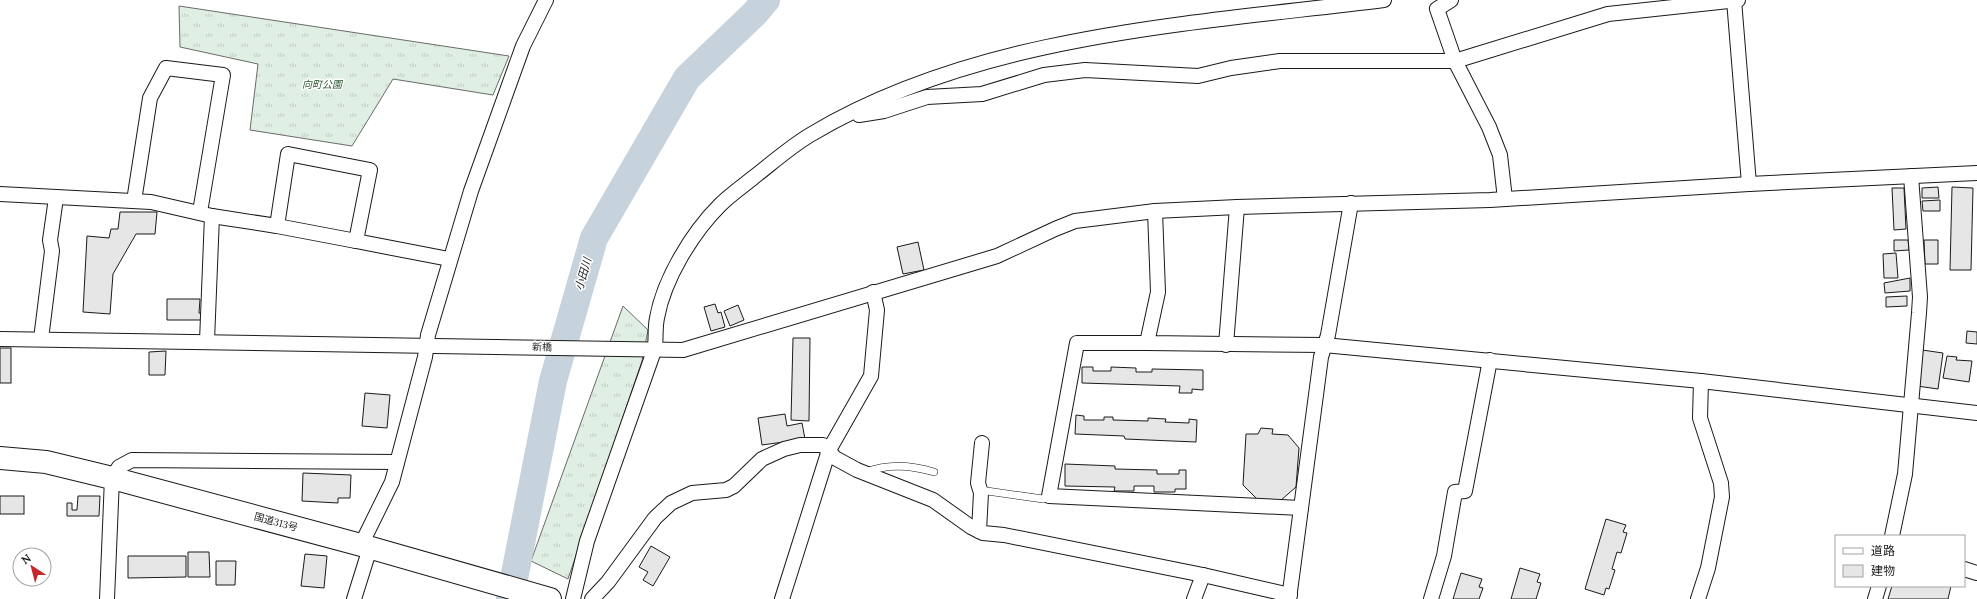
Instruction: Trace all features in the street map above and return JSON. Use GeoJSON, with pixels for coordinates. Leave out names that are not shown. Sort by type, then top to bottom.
{"type":"FeatureCollection","features":[{"type":"Feature","properties":{"kind":"highway","name":"国道313号"},"geometry":{"type":"LineString","coordinates":[[0,458],[46,462],[112,478],[370,548],[550,599]]}},
{"type":"Feature","properties":{"kind":"street"},"geometry":{"type":"LineString","coordinates":[[354,599],[392,482],[425,357],[432,345],[449,259],[471,191],[523,46],[546,0]]}},
{"type":"Feature","properties":{"kind":"street"},"geometry":{"type":"LineString","coordinates":[[573,599],[589,534],[650,349],[663,293],[690,242],[720,204],[807,136],[841,117],[917,84],[994,59],[1118,35],[1203,22],[1384,0]]}},
{"type":"Feature","properties":{"kind":"street"},"geometry":{"type":"LineString","coordinates":[[1451,0],[1437,9],[1455,61],[1489,127],[1500,155],[1505,199]]}},
{"type":"Feature","properties":{"kind":"street"},"geometry":{"type":"LineString","coordinates":[[841,117],[884,111],[927,97],[982,94],[1044,75],[1085,70],[1198,76],[1231,68],[1280,62],[1455,61],[1608,14],[1735,0],[1749,184]]}},
{"type":"Feature","properties":{"kind":"street"},"geometry":{"type":"LineString","coordinates":[[134,201],[150,98],[166,68],[224,75],[206,214],[207,341]]}},
{"type":"Feature","properties":{"kind":"street"},"geometry":{"type":"LineString","coordinates":[[277,226],[288,154],[370,170],[356,241]]}},
{"type":"Feature","properties":{"kind":"street","name":"新橋"},"geometry":{"type":"LineString","coordinates":[[0,339],[207,341],[683,350],[997,256],[1075,221],[1155,211],[1236,206],[1505,199],[1749,184],[1977,173]]}},
{"type":"Feature","properties":{"kind":"street"},"geometry":{"type":"LineString","coordinates":[[1892,535],[1905,474],[1920,297],[1911,176]]}},
{"type":"Feature","properties":{"kind":"street"},"geometry":{"type":"LineString","coordinates":[[0,194],[151,202],[206,214],[449,259]]}},
{"type":"Feature","properties":{"kind":"street"},"geometry":{"type":"LineString","coordinates":[[41,339],[52,251],[50,240],[56,198]]}},
{"type":"Feature","properties":{"kind":"street"},"geometry":{"type":"LineString","coordinates":[[592,599],[608,582],[655,518],[671,503],[692,494],[726,490],[734,486],[762,459],[784,448],[816,444],[824,445],[835,458],[864,473],[932,500],[979,531],[1204,575],[1290,597],[1321,357],[1328,335],[1351,203]]}},
{"type":"Feature","properties":{"kind":"street"},"geometry":{"type":"LineString","coordinates":[[1226,345],[1236,206]]}},
{"type":"Feature","properties":{"kind":"street"},"geometry":{"type":"LineString","coordinates":[[1147,343],[1158,292],[1155,211]]}},
{"type":"Feature","properties":{"kind":"street"},"geometry":{"type":"LineString","coordinates":[[782,599],[829,450],[871,376],[877,310],[873,292]]}},
{"type":"Feature","properties":{"kind":"street"},"geometry":{"type":"LineString","coordinates":[[1301,508],[1049,496],[1077,343],[1324,345],[1454,358],[1466,357],[1701,381],[1977,413]]}},
{"type":"Feature","properties":{"kind":"street"},"geometry":{"type":"LineString","coordinates":[[1431,599],[1444,556],[1455,492],[1465,491],[1490,360]]}},
{"type":"Feature","properties":{"kind":"street"},"geometry":{"type":"LineString","coordinates":[[1698,599],[1708,568],[1722,497],[1721,483],[1701,424],[1701,381]]}},
{"type":"Feature","properties":{"kind":"street"},"geometry":{"type":"LineString","coordinates":[[979,531],[980,490],[978,483],[982,443]]}},
{"type":"Feature","properties":{"kind":"street"},"geometry":{"type":"LineString","coordinates":[[107,599],[112,478],[119,467],[132,460],[397,462]]}},
{"type":"Feature","properties":{"kind":"street"},"geometry":{"type":"LineString","coordinates":[[1965,568],[1977,573]]}},
{"type":"Feature","properties":{"kind":"street"},"geometry":{"type":"LineString","coordinates":[[1194,599],[1204,575]]}},
{"type":"Feature","properties":{"kind":"street"},"geometry":{"type":"LineString","coordinates":[[1875,599],[1879,587]]}},
{"type":"Feature","properties":{"kind":"lane"},"geometry":{"type":"LineString","coordinates":[[864,473],[875,468],[901,465],[914,466],[934,472]]}},
{"type":"Feature","properties":{"kind":"lane"},"geometry":{"type":"LineString","coordinates":[[980,490],[1043,499],[1049,496]]}},
{"type":"Feature","properties":{"kind":"green space","name":"向町公園"},"geometry":{"type":"Polygon","coordinates":[[[179,6],[509,56],[493,95],[393,79],[352,146],[250,130],[258,64],[180,47],[179,6]]]}},
{"type":"Feature","properties":{"kind":"green space"},"geometry":{"type":"Polygon","coordinates":[[[623,306],[648,330],[642,361],[568,579],[531,561],[623,306]]]}},
{"type":"Feature","properties":{"kind":"building"},"geometry":{"type":"Polygon","coordinates":[[[1938,187],[1939,198],[1922,198],[1922,188],[1938,187]]]}},
{"type":"Feature","properties":{"kind":"building"},"geometry":{"type":"Polygon","coordinates":[[[1952,187],[1973,188],[1971,270],[1950,270],[1952,187]]]}},
{"type":"Feature","properties":{"kind":"building"},"geometry":{"type":"Polygon","coordinates":[[[1892,188],[1904,188],[1906,229],[1894,230],[1892,188]]]}},
{"type":"Feature","properties":{"kind":"building"},"geometry":{"type":"Polygon","coordinates":[[[1940,200],[1940,211],[1923,211],[1922,201],[1940,200]]]}},
{"type":"Feature","properties":{"kind":"building"},"geometry":{"type":"Polygon","coordinates":[[[120,212],[157,212],[155,234],[136,234],[113,274],[110,314],[83,312],[87,236],[109,238],[111,229],[118,229],[120,212]]]}},
{"type":"Feature","properties":{"kind":"building"},"geometry":{"type":"Polygon","coordinates":[[[1894,240],[1908,240],[1909,250],[1894,251],[1894,240]]]}},
{"type":"Feature","properties":{"kind":"building"},"geometry":{"type":"Polygon","coordinates":[[[1924,240],[1938,240],[1938,264],[1925,264],[1924,240]]]}},
{"type":"Feature","properties":{"kind":"building"},"geometry":{"type":"Polygon","coordinates":[[[918,242],[924,270],[903,274],[897,247],[918,242]]]}},
{"type":"Feature","properties":{"kind":"building"},"geometry":{"type":"Polygon","coordinates":[[[1896,253],[1898,278],[1884,278],[1883,254],[1896,253]]]}},
{"type":"Feature","properties":{"kind":"building"},"geometry":{"type":"Polygon","coordinates":[[[1910,278],[1910,291],[1885,293],[1884,283],[1910,278]]]}},
{"type":"Feature","properties":{"kind":"building"},"geometry":{"type":"Polygon","coordinates":[[[1907,296],[1907,306],[1886,307],[1886,297],[1907,296]]]}},
{"type":"Feature","properties":{"kind":"building"},"geometry":{"type":"Polygon","coordinates":[[[167,299],[200,299],[199,313],[202,314],[202,320],[167,320],[167,299]]]}},
{"type":"Feature","properties":{"kind":"building"},"geometry":{"type":"Polygon","coordinates":[[[715,304],[718,313],[721,312],[725,327],[711,331],[704,307],[715,304]]]}},
{"type":"Feature","properties":{"kind":"building"},"geometry":{"type":"Polygon","coordinates":[[[738,305],[744,320],[730,326],[724,311],[738,305]]]}},
{"type":"Feature","properties":{"kind":"building"},"geometry":{"type":"Polygon","coordinates":[[[1967,331],[1977,332],[1977,344],[1966,343],[1967,331]]]}},
{"type":"Feature","properties":{"kind":"building"},"geometry":{"type":"Polygon","coordinates":[[[793,338],[810,338],[809,421],[791,420],[793,338]]]}},
{"type":"Feature","properties":{"kind":"building"},"geometry":{"type":"Polygon","coordinates":[[[0,348],[11,348],[11,383],[0,383],[0,348]]]}},
{"type":"Feature","properties":{"kind":"building"},"geometry":{"type":"Polygon","coordinates":[[[1922,350],[1943,353],[1938,389],[1917,386],[1922,350]]]}},
{"type":"Feature","properties":{"kind":"building"},"geometry":{"type":"Polygon","coordinates":[[[166,351],[165,375],[149,375],[149,352],[166,351]]]}},
{"type":"Feature","properties":{"kind":"building"},"geometry":{"type":"Polygon","coordinates":[[[1947,356],[1957,357],[1956,360],[1972,361],[1969,382],[1943,378],[1947,356]]]}},
{"type":"Feature","properties":{"kind":"building"},"geometry":{"type":"Polygon","coordinates":[[[1082,367],[1093,367],[1093,371],[1111,371],[1111,367],[1136,368],[1136,372],[1152,372],[1152,369],[1203,370],[1203,390],[1192,389],[1192,393],[1179,393],[1180,386],[1082,383],[1082,367]]]}},
{"type":"Feature","properties":{"kind":"building"},"geometry":{"type":"Polygon","coordinates":[[[365,393],[390,395],[387,428],[362,426],[365,393]]]}},
{"type":"Feature","properties":{"kind":"building"},"geometry":{"type":"Polygon","coordinates":[[[785,414],[787,426],[802,423],[805,439],[762,445],[758,418],[785,414]]]}},
{"type":"Feature","properties":{"kind":"building"},"geometry":{"type":"Polygon","coordinates":[[[1076,415],[1084,416],[1084,420],[1104,420],[1104,417],[1113,417],[1113,420],[1148,421],[1148,418],[1166,419],[1165,422],[1189,423],[1189,419],[1197,420],[1196,442],[1125,439],[1124,436],[1075,434],[1076,415]]]}},
{"type":"Feature","properties":{"kind":"building"},"geometry":{"type":"Polygon","coordinates":[[[1261,428],[1273,429],[1272,434],[1288,435],[1299,448],[1296,487],[1280,501],[1258,500],[1243,485],[1246,434],[1258,434],[1261,428]]]}},
{"type":"Feature","properties":{"kind":"building"},"geometry":{"type":"Polygon","coordinates":[[[1065,464],[1115,466],[1115,469],[1157,470],[1157,474],[1179,474],[1179,470],[1186,470],[1186,489],[1175,489],[1175,492],[1154,492],[1154,486],[1134,486],[1134,491],[1114,491],[1115,487],[1065,486],[1065,464]]]}},
{"type":"Feature","properties":{"kind":"building"},"geometry":{"type":"Polygon","coordinates":[[[303,473],[351,475],[350,498],[338,498],[338,503],[302,501],[303,473]]]}},
{"type":"Feature","properties":{"kind":"building"},"geometry":{"type":"Polygon","coordinates":[[[0,496],[24,496],[24,514],[0,514],[0,496]]]}},
{"type":"Feature","properties":{"kind":"building"},"geometry":{"type":"Polygon","coordinates":[[[78,496],[100,496],[99,516],[67,516],[67,503],[72,503],[72,510],[77,510],[78,496]]]}},
{"type":"Feature","properties":{"kind":"building"},"geometry":{"type":"Polygon","coordinates":[[[1606,519],[1626,525],[1623,532],[1627,533],[1621,553],[1617,552],[1612,569],[1615,570],[1609,589],[1606,588],[1604,595],[1585,589],[1606,519]]]}},
{"type":"Feature","properties":{"kind":"building"},"geometry":{"type":"Polygon","coordinates":[[[651,546],[670,557],[653,586],[643,580],[648,572],[639,567],[651,546]]]}},
{"type":"Feature","properties":{"kind":"building"},"geometry":{"type":"Polygon","coordinates":[[[188,552],[209,552],[210,577],[188,577],[188,552]]]}},
{"type":"Feature","properties":{"kind":"building"},"geometry":{"type":"Polygon","coordinates":[[[305,554],[327,556],[324,588],[301,586],[305,554]]]}},
{"type":"Feature","properties":{"kind":"building"},"geometry":{"type":"Polygon","coordinates":[[[128,556],[186,556],[186,577],[128,578],[128,556]]]}},
{"type":"Feature","properties":{"kind":"building"},"geometry":{"type":"Polygon","coordinates":[[[216,561],[236,561],[235,585],[216,585],[216,561]]]}},
{"type":"Feature","properties":{"kind":"building"},"geometry":{"type":"Polygon","coordinates":[[[1520,568],[1540,574],[1537,582],[1541,583],[1536,599],[1511,599],[1520,568]]]}},
{"type":"Feature","properties":{"kind":"building"},"geometry":{"type":"Polygon","coordinates":[[[1461,573],[1482,579],[1479,587],[1483,588],[1479,599],[1453,599],[1461,573]]]}},
{"type":"Feature","properties":{"kind":"building"},"geometry":{"type":"Polygon","coordinates":[[[1892,587],[1951,587],[1948,599],[1888,599],[1892,587]]]}},
{"type":"Feature","properties":{"kind":"waterway","name":"小田川"},"geometry":{"type":"LineString","coordinates":[[510,599],[553,381],[594,238],[687,78],[755,13],[766,0]]}}]}
